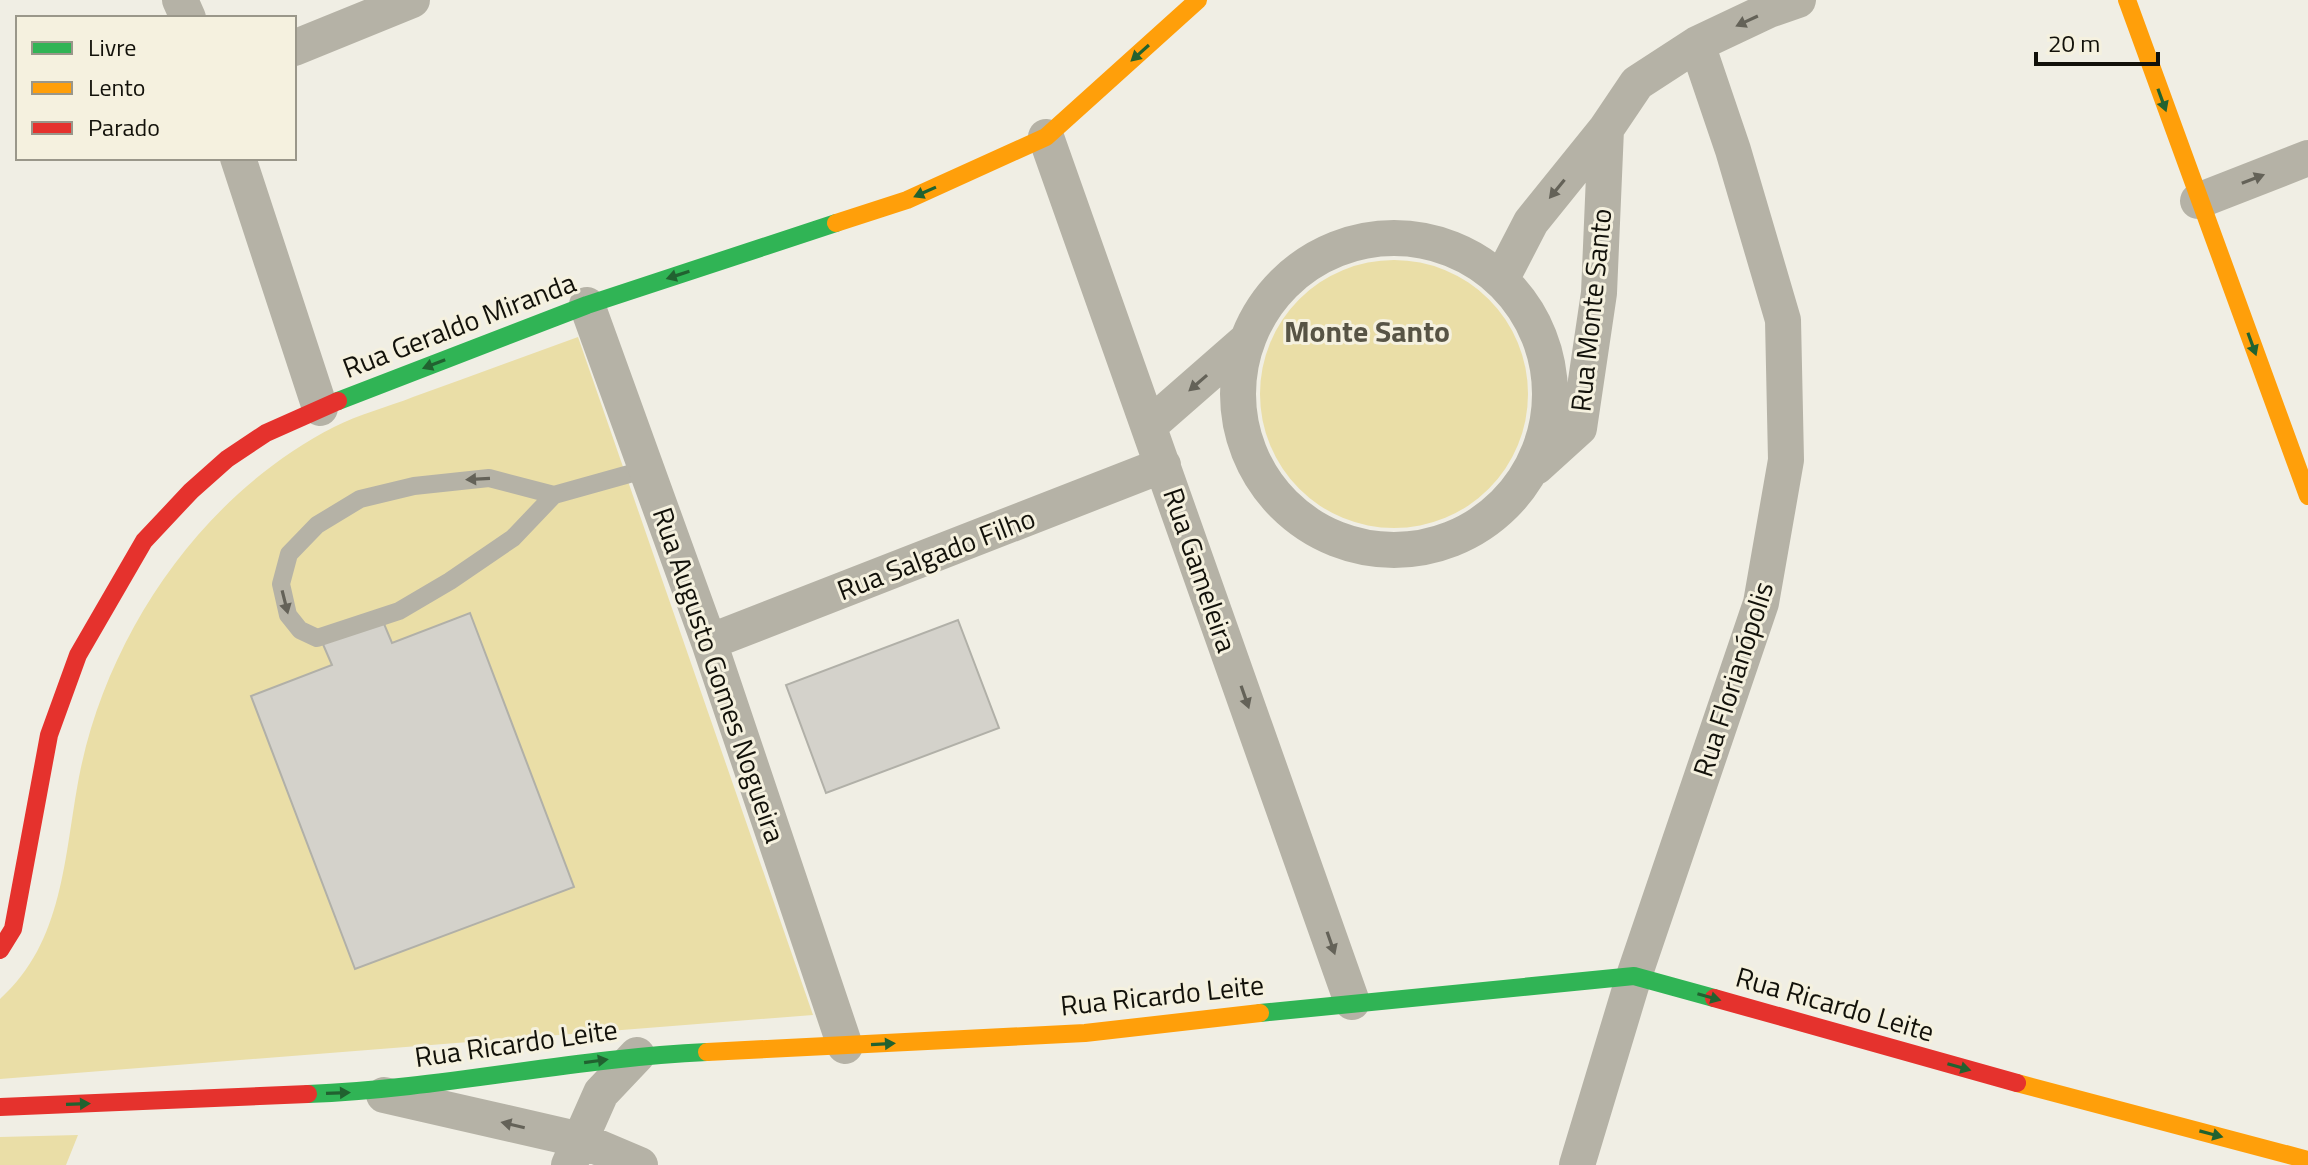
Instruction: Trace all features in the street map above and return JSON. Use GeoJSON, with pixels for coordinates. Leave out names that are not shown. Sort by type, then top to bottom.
{"type":"FeatureCollection","features":[{"type":"Feature","properties":{"kind":"street"},"geometry":{"type":"LineString","coordinates":[[296,47],[412,0]]}},
{"type":"Feature","properties":{"kind":"street","name":"Rua Geraldo Miranda"},"geometry":{"type":"LineString","coordinates":[[0,950],[13,929],[49,735],[78,655],[144,541],[191,491],[227,459],[266,433],[320,408],[587,305],[907,200],[1046,137],[1198,0]]}},
{"type":"Feature","properties":{"kind":"street","name":"Rua Monte Santo"},"geometry":{"type":"LineString","coordinates":[[1501,280],[1531,222],[1606,129],[1637,83],[1697,44],[1769,10],[1798,0]]}},
{"type":"Feature","properties":{"kind":"street"},"geometry":{"type":"LineString","coordinates":[[2127,0],[2308,496]]}},
{"type":"Feature","properties":{"kind":"street","name":"Rua Florianópolis"},"geometry":{"type":"LineString","coordinates":[[1577,1165],[1634,976],[1761,603],[1786,460],[1783,320],[1733,150],[1697,44]]}},
{"type":"Feature","properties":{"kind":"street","name":"Rua Monte Santo"},"geometry":{"type":"LineString","coordinates":[[1532,471],[1579,428],[1599,293],[1606,129]]}},
{"type":"Feature","properties":{"kind":"street","name":"Rua Gameleira"},"geometry":{"type":"LineString","coordinates":[[1046,137],[1352,1002]]}},
{"type":"Feature","properties":{"kind":"street"},"geometry":{"type":"LineString","coordinates":[[2198,201],[2308,158]]}},
{"type":"Feature","properties":{"kind":"street"},"geometry":{"type":"LineString","coordinates":[[239,160],[320,408]]}},
{"type":"Feature","properties":{"kind":"street"},"geometry":{"type":"LineString","coordinates":[[1150,425],[1246,341],[1272,296],[1310,261],[1357,241],[1408,238],[1458,251],[1501,280],[1532,321],[1549,370],[1548,422],[1532,471],[1499,511],[1456,539],[1444,542],[1406,551],[1354,546],[1307,525],[1269,489],[1246,443],[1238,392],[1246,341]]}},
{"type":"Feature","properties":{"kind":"street","name":"Rua Augusto Gomes Nogueira"},"geometry":{"type":"LineString","coordinates":[[587,305],[709,642],[845,1046]]}},
{"type":"Feature","properties":{"kind":"street","name":"Rua Salgado Filho"},"geometry":{"type":"LineString","coordinates":[[709,642],[1163,465]]}},
{"type":"Feature","properties":{"kind":"street","name":"Rua Ricardo Leite"},"geometry":{"type":"LineString","coordinates":[[0,1107],[369,1092],[637,1055],[1085,1033],[1352,1002],[1634,976],[2013,1082],[2308,1160]]}},
{"type":"Feature","properties":{"kind":"street"},"geometry":{"type":"LineString","coordinates":[[575,1153],[601,1093],[637,1055]]}},
{"type":"Feature","properties":{"kind":"street"},"geometry":{"type":"LineString","coordinates":[[369,1092],[575,1153],[640,1165]]}},
{"type":"Feature","properties":{"kind":"lane"},"geometry":{"type":"LineString","coordinates":[[554,495],[513,538],[399,611],[317,638],[300,630],[288,615],[281,584],[289,554],[317,525],[360,499],[414,486],[489,478],[554,495],[647,469]]}},
{"type":"Feature","properties":{"kind":"shaded area"},"geometry":{"type":"Polygon","coordinates":[[[1394,260],[1445,270],[1489,299],[1518,343],[1528,394],[1518,445],[1489,489],[1445,518],[1394,528],[1343,518],[1299,489],[1270,445],[1260,394],[1270,343],[1299,299],[1343,270],[1394,260]]]}},
{"type":"Feature","properties":{"kind":"shaded area"},"geometry":{"type":"Polygon","coordinates":[[[578,337],[813,1015],[0,1079],[0,999],[21,976],[49,925],[58,896],[79,777],[93,723],[112,671],[137,621],[168,573],[203,529],[243,490],[287,455],[334,427],[578,337]]]}},
{"type":"Feature","properties":{"kind":"shaded area"},"geometry":{"type":"Polygon","coordinates":[[[78,1135],[66,1165],[0,1165],[0,1137],[78,1135]]]}},
{"type":"Feature","properties":{"kind":"building"},"geometry":{"type":"Polygon","coordinates":[[[470,613],[574,887],[355,969],[251,696],[332,665],[322,642],[382,619],[392,643],[470,613]]]}},
{"type":"Feature","properties":{"kind":"building"},"geometry":{"type":"Polygon","coordinates":[[[958,620],[999,728],[826,793],[786,685],[958,620]]]}},
{"type":"Feature","properties":{"kind":"traffic: fast"},"geometry":{"type":"LineString","coordinates":[[338,401],[587,305],[836,223]]}},
{"type":"Feature","properties":{"kind":"traffic: fast"},"geometry":{"type":"LineString","coordinates":[[1260,1013],[1634,976],[1714,998]]}},
{"type":"Feature","properties":{"kind":"traffic: fast"},"geometry":{"type":"LineString","coordinates":[[308,1094],[408,1086],[607,1060],[707,1052]]}},
{"type":"Feature","properties":{"kind":"traffic: slow"},"geometry":{"type":"LineString","coordinates":[[836,223],[907,200],[1046,137],[1198,0]]}},
{"type":"Feature","properties":{"kind":"traffic: slow"},"geometry":{"type":"LineString","coordinates":[[2127,0],[2308,496]]}},
{"type":"Feature","properties":{"kind":"traffic: slow"},"geometry":{"type":"LineString","coordinates":[[707,1052],[1085,1033],[1260,1013]]}},
{"type":"Feature","properties":{"kind":"traffic: slow"},"geometry":{"type":"LineString","coordinates":[[2017,1083],[2308,1160]]}},
{"type":"Feature","properties":{"kind":"traffic: jam"},"geometry":{"type":"LineString","coordinates":[[0,950],[13,929],[49,735],[78,655],[144,541],[191,491],[227,459],[266,433],[338,401]]}},
{"type":"Feature","properties":{"kind":"traffic: jam"},"geometry":{"type":"LineString","coordinates":[[1714,998],[2017,1083]]}},
{"type":"Feature","properties":{"kind":"traffic: jam"},"geometry":{"type":"LineString","coordinates":[[0,1107],[308,1094]]}},
{"type":"Feature","properties":{"kind":"district","name":"Monte Santo"},"geometry":{"type":"Point","coordinates":[1367,332]}}]}
